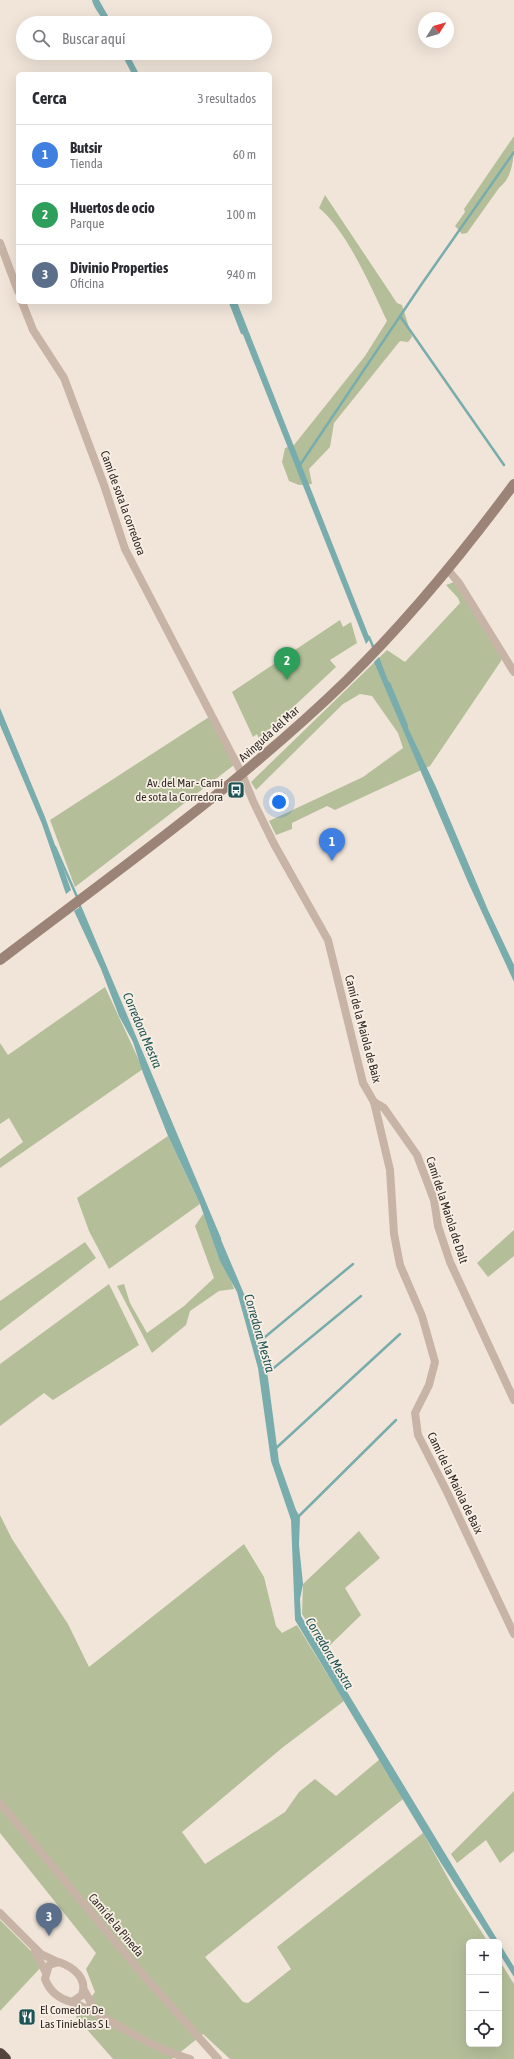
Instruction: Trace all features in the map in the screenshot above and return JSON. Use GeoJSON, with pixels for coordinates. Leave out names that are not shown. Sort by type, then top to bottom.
{"type":"FeatureCollection","features":[{"type":"Feature","properties":{"kind":"highway"},"geometry":{"type":"LineString","coordinates":[[0,2054],[5,2059]]}},
{"type":"Feature","properties":{"kind":"street"},"geometry":{"type":"LineString","coordinates":[[0,243],[16,286]]}},
{"type":"Feature","properties":{"kind":"street","name":"Camí de sota la corredora"},"geometry":{"type":"LineString","coordinates":[[23,304],[33,330],[64,378],[104,485],[125,549],[242,774]]}},
{"type":"Feature","properties":{"kind":"street","name":"Avinguda del Mar"},"geometry":{"type":"LineString","coordinates":[[0,960],[242,774],[321,705],[380,647],[417,606],[448,570],[514,484]]}},
{"type":"Feature","properties":{"kind":"street"},"geometry":{"type":"LineString","coordinates":[[448,570],[460,583],[509,667],[514,672]]}},
{"type":"Feature","properties":{"kind":"street","name":"Camí de la Maiola de Baix"},"geometry":{"type":"LineString","coordinates":[[242,774],[274,844],[328,940],[362,1083],[374,1102],[390,1170],[394,1234],[400,1265],[422,1316],[435,1362],[429,1385],[415,1413],[418,1435],[447,1492],[514,1634]]}},
{"type":"Feature","properties":{"kind":"street","name":"Camí de la Maiola de Dalt"},"geometry":{"type":"LineString","coordinates":[[374,1102],[384,1108],[417,1154],[433,1198],[438,1226],[450,1262],[514,1400]]}},
{"type":"Feature","properties":{"kind":"street","name":"Camí de la Pineda"},"geometry":{"type":"LineString","coordinates":[[0,1803],[73,1893],[218,2059]]}},
{"type":"Feature","properties":{"kind":"street"},"geometry":{"type":"LineString","coordinates":[[0,1913],[44,1956],[71,1967],[78,1972],[84,1984],[84,1990],[82,1995],[72,2002]]}},
{"type":"Feature","properties":{"kind":"street"},"geometry":{"type":"LineString","coordinates":[[32,1945],[46,1973]]}},
{"type":"Feature","properties":{"kind":"street"},"geometry":{"type":"LineString","coordinates":[[59,1962],[49,1965],[46,1973],[46,1979],[52,1992],[64,2000],[96,2012],[156,2048],[190,2059]]}},
{"type":"Feature","properties":{"kind":"street"},"geometry":{"type":"LineString","coordinates":[[84,1990],[96,2012]]}},
{"type":"Feature","properties":{"kind":"green space"},"geometry":{"type":"Polygon","coordinates":[[[514,136],[512,165],[508,178],[499,188],[467,233],[462,234],[455,226],[465,212],[464,209],[514,136]]]}},
{"type":"Feature","properties":{"kind":"green space"},"geometry":{"type":"Polygon","coordinates":[[[325,195],[397,303],[402,305],[412,337],[408,342],[400,341],[334,423],[330,447],[309,469],[312,484],[299,485],[289,481],[282,462],[285,448],[294,445],[365,356],[387,321],[358,260],[349,245],[329,218],[319,208],[325,195]]]}},
{"type":"Feature","properties":{"kind":"green space"},"geometry":{"type":"Polygon","coordinates":[[[454,582],[502,658],[430,766],[335,810],[327,806],[292,823],[292,829],[276,835],[269,821],[363,777],[403,748],[398,733],[372,696],[360,694],[343,704],[256,790],[251,782],[387,650],[405,662],[460,603],[458,598],[446,585],[454,582]]]}},
{"type":"Feature","properties":{"kind":"green space"},"geometry":{"type":"Polygon","coordinates":[[[340,620],[343,627],[351,622],[357,643],[330,660],[336,667],[259,739],[257,734],[253,737],[232,692],[340,620]]]}},
{"type":"Feature","properties":{"kind":"green space"},"geometry":{"type":"Polygon","coordinates":[[[209,717],[234,765],[75,887],[50,820],[209,717]]]}},
{"type":"Feature","properties":{"kind":"green space"},"geometry":{"type":"Polygon","coordinates":[[[105,987],[143,1069],[0,1168],[0,1159],[23,1142],[9,1118],[0,1124],[0,1043],[8,1055],[105,987]]]}},
{"type":"Feature","properties":{"kind":"green space"},"geometry":{"type":"Polygon","coordinates":[[[168,1136],[200,1204],[109,1269],[89,1231],[77,1198],[168,1136]]]}},
{"type":"Feature","properties":{"kind":"green space"},"geometry":{"type":"Polygon","coordinates":[[[203,1214],[213,1229],[234,1289],[219,1291],[190,1311],[186,1325],[152,1353],[117,1286],[124,1284],[130,1303],[147,1333],[184,1306],[214,1278],[195,1226],[203,1214]]]}},
{"type":"Feature","properties":{"kind":"green space"},"geometry":{"type":"Polygon","coordinates":[[[514,1230],[514,1256],[488,1277],[477,1263],[514,1230]]]}},
{"type":"Feature","properties":{"kind":"green space"},"geometry":{"type":"Polygon","coordinates":[[[85,1242],[96,1258],[0,1331],[0,1301],[85,1242]]]}},
{"type":"Feature","properties":{"kind":"green space"},"geometry":{"type":"Polygon","coordinates":[[[109,1284],[139,1345],[53,1400],[44,1393],[0,1426],[0,1364],[109,1284]]]}},
{"type":"Feature","properties":{"kind":"green space"},"geometry":{"type":"Polygon","coordinates":[[[0,1515],[12,1539],[68,1624],[89,1667],[244,1544],[264,1577],[276,1626],[282,1633],[297,1625],[344,1701],[282,1748],[182,1832],[205,1864],[285,1812],[299,1792],[315,1779],[336,1796],[380,1759],[403,1799],[205,1957],[243,2002],[248,2003],[291,1969],[277,1947],[423,1833],[454,1889],[486,1939],[466,1939],[466,2047],[502,2047],[502,1965],[514,1984],[514,2059],[230,2059],[203,2034],[172,2059],[113,2059],[76,2017],[95,1992],[86,1969],[96,1953],[0,1833],[0,1515]]]}},
{"type":"Feature","properties":{"kind":"green space"},"geometry":{"type":"Polygon","coordinates":[[[359,1531],[380,1558],[345,1588],[361,1615],[325,1650],[302,1614],[303,1584],[359,1531]]]}},
{"type":"Feature","properties":{"kind":"green space"},"geometry":{"type":"Polygon","coordinates":[[[514,1791],[514,1851],[500,1863],[486,1840],[457,1863],[451,1854],[514,1791]]]}},
{"type":"Feature","properties":{"kind":"green space"},"geometry":{"type":"Polygon","coordinates":[[[0,1920],[44,1964],[0,2011],[0,1920]]]}},
{"type":"Feature","properties":{"kind":"water"},"geometry":{"type":"Polygon","coordinates":[[[92,0],[99,0],[108,16],[100,16],[92,0]]]}},
{"type":"Feature","properties":{"kind":"water"},"geometry":{"type":"Polygon","coordinates":[[[125,60],[132,60],[138,72],[131,72],[125,60]]]}},
{"type":"Feature","properties":{"kind":"water"},"geometry":{"type":"Polygon","coordinates":[[[231,304],[238,304],[370,639],[366,644],[231,304]]]}},
{"type":"Feature","properties":{"kind":"water"},"geometry":{"type":"Polygon","coordinates":[[[379,657],[399,709],[436,787],[488,910],[514,965],[514,982],[468,882],[374,662],[379,657]]]}},
{"type":"Feature","properties":{"kind":"water"},"geometry":{"type":"Polygon","coordinates":[[[0,708],[45,817],[71,890],[66,894],[42,824],[0,725],[0,708]]]}},
{"type":"Feature","properties":{"kind":"water"},"geometry":{"type":"Polygon","coordinates":[[[80,907],[250,1308],[260,1342],[268,1378],[279,1462],[296,1510],[300,1517],[299,1545],[303,1584],[300,1599],[301,1616],[497,1939],[490,1939],[441,1863],[295,1620],[291,1520],[271,1461],[258,1368],[237,1292],[220,1261],[200,1204],[168,1136],[143,1073],[133,1042],[119,1016],[101,969],[74,911],[80,907]]]}},
{"type":"Feature","properties":{"kind":"water"},"geometry":{"type":"Polygon","coordinates":[[[502,1947],[514,1967],[514,1977],[502,1958],[502,1947]]]}},
{"type":"Feature","properties":{"kind":"waterway"},"geometry":{"type":"LineString","coordinates":[[300,465],[421,285],[514,152]]}},
{"type":"Feature","properties":{"kind":"waterway"},"geometry":{"type":"LineString","coordinates":[[231,304],[242,333]]}},
{"type":"Feature","properties":{"kind":"waterway"},"geometry":{"type":"LineString","coordinates":[[400,316],[504,465]]}},
{"type":"Feature","properties":{"kind":"waterway"},"geometry":{"type":"LineString","coordinates":[[369,637],[374,649]]}},
{"type":"Feature","properties":{"kind":"waterway"},"geometry":{"type":"LineString","coordinates":[[389,683],[407,726]]}},
{"type":"Feature","properties":{"kind":"waterway","name":"Corredora Mestra"},"geometry":{"type":"LineString","coordinates":[[55,847],[78,899]]}},
{"type":"Feature","properties":{"kind":"waterway","name":"Corredora Mestra"},"geometry":{"type":"LineString","coordinates":[[79,904],[220,1239]]}},
{"type":"Feature","properties":{"kind":"waterway"},"geometry":{"type":"LineString","coordinates":[[259,1342],[353,1264]]}},
{"type":"Feature","properties":{"kind":"waterway"},"geometry":{"type":"LineString","coordinates":[[264,1376],[361,1296]]}},
{"type":"Feature","properties":{"kind":"waterway"},"geometry":{"type":"LineString","coordinates":[[274,1450],[400,1334]]}},
{"type":"Feature","properties":{"kind":"waterway"},"geometry":{"type":"LineString","coordinates":[[297,1518],[396,1420]]}},
{"type":"Feature","properties":{"kind":"place","name":"Huertos de ocio"},"geometry":{"type":"Point","coordinates":[287,680]}},
{"type":"Feature","properties":{"kind":"place","name":"Av. del Mar - Camí de sota la Corredora"},"geometry":{"type":"Point","coordinates":[236,790]}},
{"type":"Feature","properties":{"kind":"place","name":"Butsir"},"geometry":{"type":"Point","coordinates":[332,861]}},
{"type":"Feature","properties":{"kind":"place","name":"Divinio Properties"},"geometry":{"type":"Point","coordinates":[49,1936]}},
{"type":"Feature","properties":{"kind":"place","name":"El Comedor De Las Tinieblas S L"},"geometry":{"type":"Point","coordinates":[27,2017]}}]}
